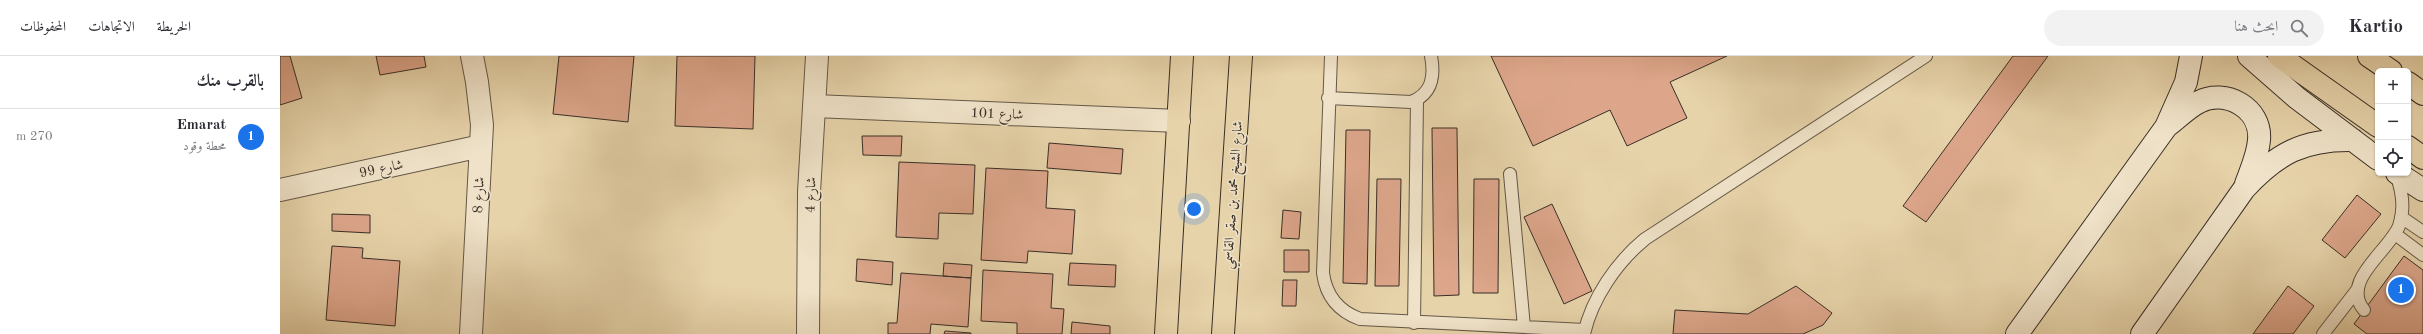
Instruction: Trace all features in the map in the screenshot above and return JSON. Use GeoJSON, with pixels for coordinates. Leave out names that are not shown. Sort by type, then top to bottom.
{"type":"FeatureCollection","features":[{"type":"Feature","properties":{"kind":"main road"},"geometry":{"type":"LineString","coordinates":[[1166,334],[1182,56]]}},
{"type":"Feature","properties":{"kind":"main road","name":"شارع الشيخ محمد بن صقر القاسمي"},"geometry":{"type":"LineString","coordinates":[[1223,334],[1241,56]]}},
{"type":"Feature","properties":{"kind":"main road"},"geometry":{"type":"LineString","coordinates":[[2279,56],[2375,124]]}},
{"type":"Feature","properties":{"kind":"main road"},"geometry":{"type":"LineString","coordinates":[[2369,56],[2387,68]]}},
{"type":"Feature","properties":{"kind":"main road"},"geometry":{"type":"LineString","coordinates":[[2411,85],[2423,94]]}},
{"type":"Feature","properties":{"kind":"main road"},"geometry":{"type":"LineString","coordinates":[[2411,150],[2423,158]]}},
{"type":"Feature","properties":{"kind":"street","name":"شارع 8"},"geometry":{"type":"LineString","coordinates":[[471,334],[481,146],[480,103],[472,56]]}},
{"type":"Feature","properties":{"kind":"street","name":"شارع 4"},"geometry":{"type":"LineString","coordinates":[[808,334],[809,192],[817,56]]}},
{"type":"Feature","properties":{"kind":"street"},"geometry":{"type":"LineString","coordinates":[[2017,334],[2166,127],[2186,82],[2191,56]]}},
{"type":"Feature","properties":{"kind":"street"},"geometry":{"type":"LineString","coordinates":[[2249,56],[2297,98],[2375,157]]}},
{"type":"Feature","properties":{"kind":"street"},"geometry":{"type":"LineString","coordinates":[[2166,127],[2199,102],[2212,97],[2226,98],[2239,103],[2250,112],[2257,124],[2260,139],[2244,189]]}},
{"type":"Feature","properties":{"kind":"street","name":"شارع 101"},"geometry":{"type":"LineString","coordinates":[[814,106],[1179,121]]}},
{"type":"Feature","properties":{"kind":"street"},"geometry":{"type":"LineString","coordinates":[[2142,334],[2244,189],[2274,160],[2291,150],[2311,143],[2332,140],[2353,140]]}},
{"type":"Feature","properties":{"kind":"street","name":"شارع 99"},"geometry":{"type":"LineString","coordinates":[[280,190],[481,146]]}},
{"type":"Feature","properties":{"kind":"street"},"geometry":{"type":"LineString","coordinates":[[2401,176],[2423,190]]}},
{"type":"Feature","properties":{"kind":"lane"},"geometry":{"type":"LineString","coordinates":[[1331,56],[1328,98],[1324,283],[1334,302],[1350,316],[1360,319],[1524,327],[1584,332],[1609,279],[1631,251],[1645,239],[1926,56]]}},
{"type":"Feature","properties":{"kind":"lane"},"geometry":{"type":"LineString","coordinates":[[1328,98],[1411,102],[1417,100],[1425,94],[1432,81],[1431,56]]}},
{"type":"Feature","properties":{"kind":"lane"},"geometry":{"type":"LineString","coordinates":[[1414,322],[1417,100]]}},
{"type":"Feature","properties":{"kind":"lane"},"geometry":{"type":"LineString","coordinates":[[1510,174],[1524,327]]}},
{"type":"Feature","properties":{"kind":"lane"},"geometry":{"type":"LineString","coordinates":[[2323,334],[2357,290],[2361,278],[2395,234],[2401,217],[2400,186],[2397,176]]}},
{"type":"Feature","properties":{"kind":"lane"},"geometry":{"type":"LineString","coordinates":[[2401,217],[2423,232]]}},
{"type":"Feature","properties":{"kind":"lane"},"geometry":{"type":"LineString","coordinates":[[2395,234],[2423,255]]}},
{"type":"Feature","properties":{"kind":"lane"},"geometry":{"type":"LineString","coordinates":[[2357,290],[2358,301],[2364,310]]}},
{"type":"Feature","properties":{"kind":"building"},"geometry":{"type":"Polygon","coordinates":[[[280,56],[290,56],[302,98],[280,105],[280,56]]]}},
{"type":"Feature","properties":{"kind":"building"},"geometry":{"type":"Polygon","coordinates":[[[376,56],[424,56],[426,67],[380,75],[376,56]]]}},
{"type":"Feature","properties":{"kind":"building"},"geometry":{"type":"Polygon","coordinates":[[[559,56],[634,56],[628,122],[553,114],[559,56]]]}},
{"type":"Feature","properties":{"kind":"building"},"geometry":{"type":"Polygon","coordinates":[[[677,56],[755,56],[753,129],[675,126],[677,56]]]}},
{"type":"Feature","properties":{"kind":"building"},"geometry":{"type":"Polygon","coordinates":[[[1491,56],[1727,56],[1670,82],[1687,118],[1627,146],[1610,110],[1533,146],[1491,56]]]}},
{"type":"Feature","properties":{"kind":"building"},"geometry":{"type":"Polygon","coordinates":[[[2013,56],[2048,56],[1926,222],[1903,206],[2013,56]]]}},
{"type":"Feature","properties":{"kind":"building"},"geometry":{"type":"Polygon","coordinates":[[[1432,128],[1457,128],[1459,295],[1434,296],[1432,128]]]}},
{"type":"Feature","properties":{"kind":"building"},"geometry":{"type":"Polygon","coordinates":[[[1346,130],[1370,130],[1367,284],[1343,283],[1346,130]]]}},
{"type":"Feature","properties":{"kind":"building"},"geometry":{"type":"Polygon","coordinates":[[[862,136],[902,136],[901,156],[863,155],[862,136]]]}},
{"type":"Feature","properties":{"kind":"building"},"geometry":{"type":"Polygon","coordinates":[[[1049,143],[1123,149],[1121,174],[1047,168],[1049,143]]]}},
{"type":"Feature","properties":{"kind":"building"},"geometry":{"type":"Polygon","coordinates":[[[899,162],[975,165],[973,214],[939,213],[938,239],[896,237],[899,162]]]}},
{"type":"Feature","properties":{"kind":"building"},"geometry":{"type":"Polygon","coordinates":[[[986,168],[1048,171],[1046,208],[1075,210],[1072,254],[1028,251],[1027,263],[981,260],[986,168]]]}},
{"type":"Feature","properties":{"kind":"building"},"geometry":{"type":"Polygon","coordinates":[[[1377,179],[1401,179],[1399,286],[1375,286],[1377,179]]]}},
{"type":"Feature","properties":{"kind":"building"},"geometry":{"type":"Polygon","coordinates":[[[1474,179],[1499,179],[1498,293],[1473,293],[1474,179]]]}},
{"type":"Feature","properties":{"kind":"building"},"geometry":{"type":"Polygon","coordinates":[[[2357,195],[2381,214],[2345,258],[2322,240],[2357,195]]]}},
{"type":"Feature","properties":{"kind":"building"},"geometry":{"type":"Polygon","coordinates":[[[1552,204],[1592,291],[1564,304],[1524,217],[1552,204]]]}},
{"type":"Feature","properties":{"kind":"building"},"geometry":{"type":"Polygon","coordinates":[[[1283,210],[1301,212],[1299,239],[1281,238],[1283,210]]]}},
{"type":"Feature","properties":{"kind":"building"},"geometry":{"type":"Polygon","coordinates":[[[332,214],[370,215],[370,233],[332,231],[332,214]]]}},
{"type":"Feature","properties":{"kind":"building"},"geometry":{"type":"Polygon","coordinates":[[[332,246],[363,248],[362,258],[400,261],[395,326],[326,320],[332,246]]]}},
{"type":"Feature","properties":{"kind":"building"},"geometry":{"type":"Polygon","coordinates":[[[1284,250],[1309,250],[1309,272],[1284,272],[1284,250]]]}},
{"type":"Feature","properties":{"kind":"building"},"geometry":{"type":"Polygon","coordinates":[[[2404,256],[2423,270],[2423,334],[2367,334],[2354,324],[2404,256]]]}},
{"type":"Feature","properties":{"kind":"building"},"geometry":{"type":"Polygon","coordinates":[[[857,259],[893,262],[892,285],[856,281],[857,259]]]}},
{"type":"Feature","properties":{"kind":"building"},"geometry":{"type":"Polygon","coordinates":[[[944,263],[972,265],[971,278],[943,276],[944,263]]]}},
{"type":"Feature","properties":{"kind":"building"},"geometry":{"type":"Polygon","coordinates":[[[1070,263],[1116,265],[1115,287],[1068,285],[1070,263]]]}},
{"type":"Feature","properties":{"kind":"building"},"geometry":{"type":"Polygon","coordinates":[[[983,270],[1053,274],[1051,308],[1064,309],[1062,334],[1017,334],[1017,323],[981,321],[983,270]]]}},
{"type":"Feature","properties":{"kind":"building"},"geometry":{"type":"Polygon","coordinates":[[[901,273],[971,278],[968,327],[931,324],[930,334],[888,334],[888,323],[897,323],[901,273]]]}},
{"type":"Feature","properties":{"kind":"building"},"geometry":{"type":"Polygon","coordinates":[[[1283,280],[1297,280],[1296,306],[1282,306],[1283,280]]]}},
{"type":"Feature","properties":{"kind":"building"},"geometry":{"type":"Polygon","coordinates":[[[1796,286],[1832,313],[1823,325],[1803,334],[1673,334],[1675,310],[1748,314],[1796,286]]]}},
{"type":"Feature","properties":{"kind":"building"},"geometry":{"type":"Polygon","coordinates":[[[2288,286],[2314,306],[2293,334],[2253,334],[2288,286]]]}},
{"type":"Feature","properties":{"kind":"building"},"geometry":{"type":"Polygon","coordinates":[[[1072,322],[1110,326],[1110,334],[1071,334],[1072,322]]]}},
{"type":"Feature","properties":{"kind":"building"},"geometry":{"type":"Polygon","coordinates":[[[945,331],[971,333],[971,334],[944,334],[945,331]]]}},
{"type":"Feature","properties":{"kind":"place","name":"Emarat"},"geometry":{"type":"Point","coordinates":[2401,290]}}]}
